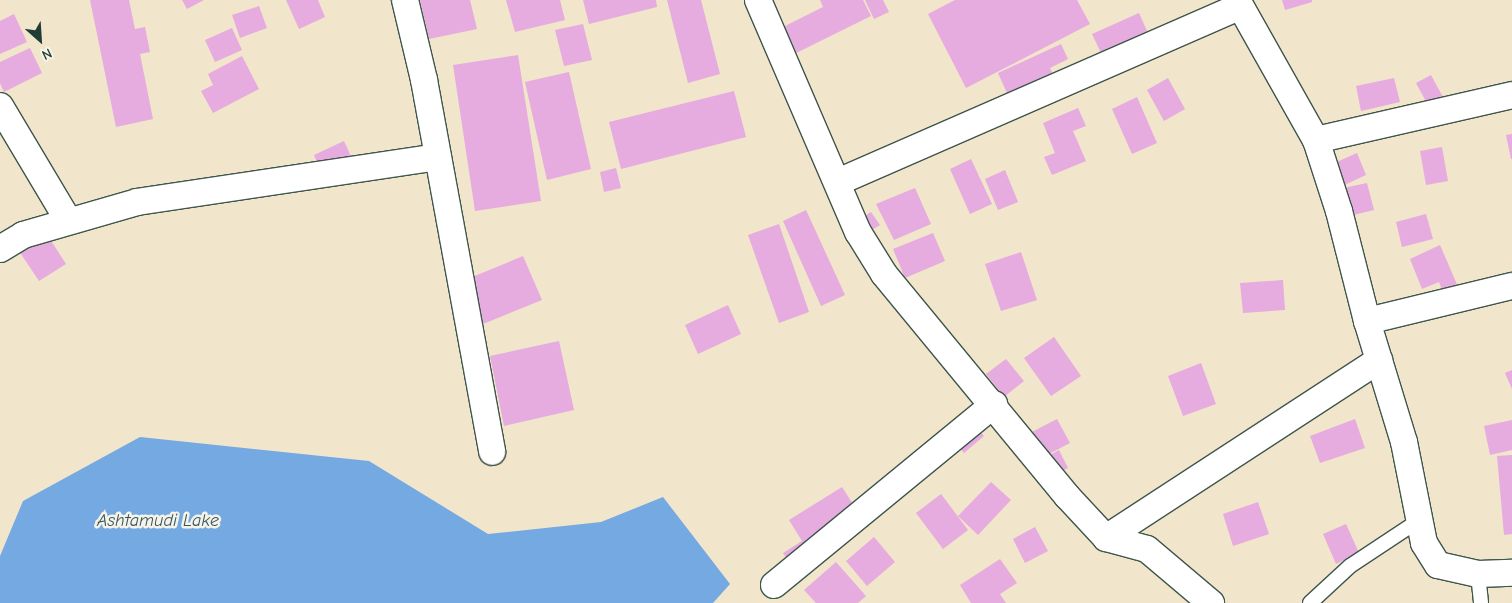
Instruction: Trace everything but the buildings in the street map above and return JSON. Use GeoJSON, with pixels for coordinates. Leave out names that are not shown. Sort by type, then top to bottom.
{"type":"FeatureCollection","features":[{"type":"Feature","properties":{"kind":"street"},"geometry":{"type":"LineString","coordinates":[[405,0],[438,157],[492,452]]}},
{"type":"Feature","properties":{"kind":"street"},"geometry":{"type":"LineString","coordinates":[[758,0],[810,125],[838,182],[858,232],[880,267],[994,404],[1067,496],[1106,538],[1147,549],[1211,603]]}},
{"type":"Feature","properties":{"kind":"street"},"geometry":{"type":"LineString","coordinates":[[838,182],[1239,3],[1316,140],[1339,211],[1367,321],[1404,442],[1418,521],[1424,543],[1438,565],[1478,574],[1512,573]]}},
{"type":"Feature","properties":{"kind":"street"},"geometry":{"type":"LineString","coordinates":[[1316,140],[1512,95]]}},
{"type":"Feature","properties":{"kind":"street"},"geometry":{"type":"LineString","coordinates":[[2,115],[68,220]]}},
{"type":"Feature","properties":{"kind":"street"},"geometry":{"type":"LineString","coordinates":[[0,249],[23,235],[68,220],[137,202],[438,157]]}},
{"type":"Feature","properties":{"kind":"street"},"geometry":{"type":"LineString","coordinates":[[1367,321],[1512,286]]}},
{"type":"Feature","properties":{"kind":"street"},"geometry":{"type":"LineString","coordinates":[[1106,538],[1379,360]]}},
{"type":"Feature","properties":{"kind":"street"},"geometry":{"type":"LineString","coordinates":[[774,585],[994,404]]}},
{"type":"Feature","properties":{"kind":"lane"},"geometry":{"type":"LineString","coordinates":[[1310,603],[1350,566],[1418,521]]}},
{"type":"Feature","properties":{"kind":"lane"},"geometry":{"type":"LineString","coordinates":[[1478,574],[1481,603]]}},
{"type":"Feature","properties":{"kind":"water","name":"Ashtamudi Lake"},"geometry":{"type":"Polygon","coordinates":[[[140,437],[369,461],[488,534],[601,522],[663,497],[730,584],[713,603],[0,603],[0,556],[23,501],[140,437]]]}}]}
